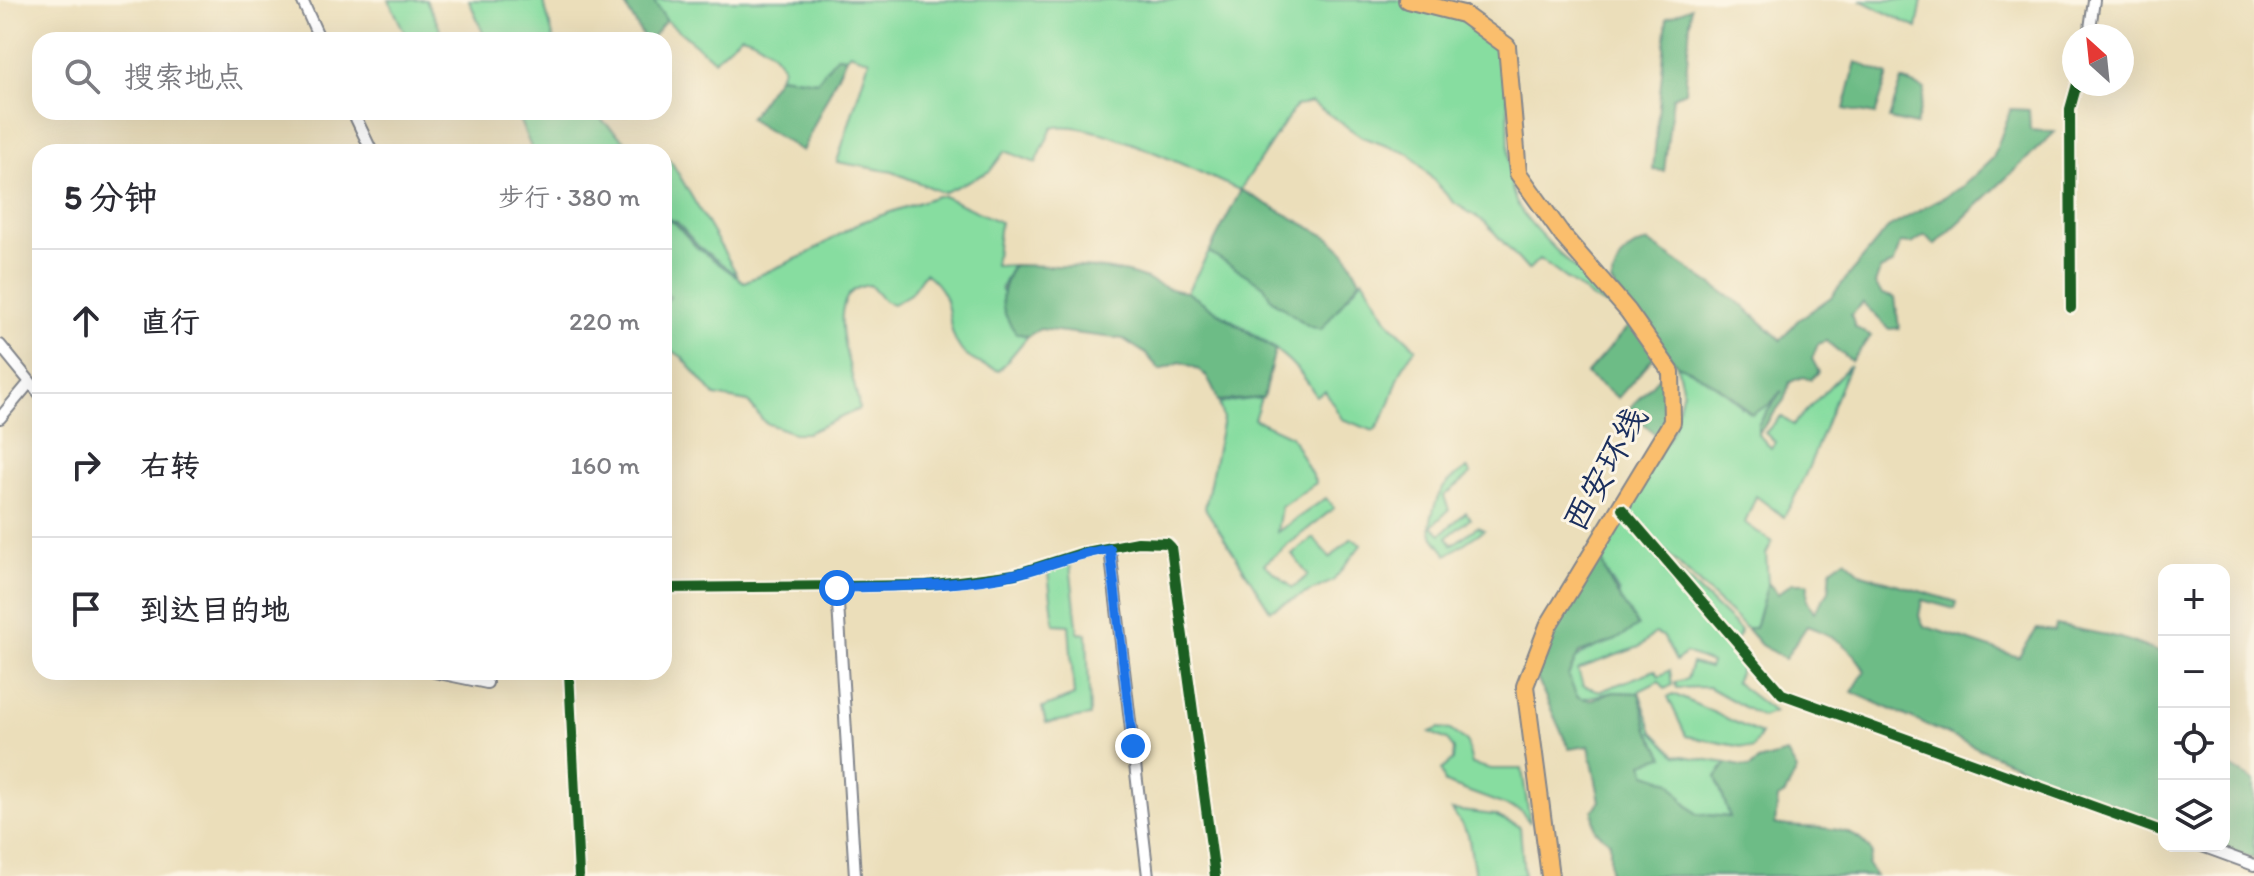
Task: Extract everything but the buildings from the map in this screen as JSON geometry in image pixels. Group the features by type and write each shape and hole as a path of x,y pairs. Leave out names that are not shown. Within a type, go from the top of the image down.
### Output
{"main road":[{"name":"西安环线","path":"1407,0 1463,14 1507,46 1518,173 1671,372 1672,422 1622,509 1548,626 1525,686 1550,876"}],"street":[{"path":"302,0 316,32"},
{"path":"2091,24 2094,0"},
{"path":"2071,308 2070,109 2074,96"},
{"path":"357,120 368,144"},
{"path":"0,345 32,384"},
{"path":"0,418 30,382"},
{"path":"1622,509 1782,694 2158,830"},
{"path":"672,588 927,585 1015,574 1081,553 1138,542 1167,543 1171,547 1215,876"},
{"path":"1110,549 1148,876"},
{"path":"837,588 855,876"},
{"path":"473,680 487,683"},
{"path":"569,680 579,876"},
{"path":"2218,852 2254,865"}],"green space":[{"path":"389,0 426,0 442,32 404,32"},
{"path":"469,0 543,0 552,32 483,32"},
{"path":"622,0 653,0 666,20 656,32 640,32"},
{"path":"653,0 1403,0 1445,13 1483,31 1495,45 1503,63 1507,84 1510,177 1520,209 1564,258 1627,316 1595,300 1539,259 1528,270 1486,223 1453,202 1410,154 1362,137 1311,102 1295,107 1240,190 1118,138 1070,127 1052,128 1036,163 1005,151 990,171 943,193 893,172 837,162 869,60 850,53 846,57 837,56 817,81 779,76 783,67 775,56 765,46 741,35 714,60 666,20"},
{"path":"1860,0 1922,0 1917,28"},
{"path":"1691,7 1685,92 1673,97 1664,171 1653,170 1667,18"},
{"path":"837,56 846,57 802,151 749,119 779,76 817,81"},
{"path":"1856,62 1888,75 1875,115 1844,109"},
{"path":"1902,80 1925,89 1916,125 1889,119"},
{"path":"2011,109 2029,110 2030,130 2055,132 1935,245 1925,235 1912,244 1900,243 1894,263 1880,270 1875,284 1882,294 1895,298 1899,328 1889,329 1863,303 1851,315 1855,327 1871,336 1851,361 1826,341 1818,344 1812,359 1819,372 1811,379 1802,377 1790,382 1784,400 1758,434 1758,425 1782,391 1770,404 1752,414 1713,383 1677,365 1611,283 1623,256 1633,247 1648,242 1742,305 1781,340 1797,321 1831,297 1888,228 1962,187 1993,158"},
{"path":"519,120 602,120 627,143 647,144 530,144"},
{"path":"672,163 738,276 698,246 672,220"},
{"path":"1241,190 1330,238 1346,253 1360,280 1321,330 1309,326 1271,299 1264,286 1209,252"},
{"path":"937,196 1000,222 995,266 1013,265 1001,288 1016,333 1028,336 999,371 964,354 955,340 943,293 925,273 910,294 893,304 884,301 870,285 853,291 845,302 842,319 843,338 859,409 807,433 794,433 765,423 748,402 715,396 682,357 672,350 672,222 696,247 744,282 805,255 859,223"},
{"path":"1209,252 1265,286 1271,299 1309,326 1321,329 1363,278 1389,322 1416,348 1402,369 1386,411 1374,431 1342,419 1325,391 1316,396 1305,378 1275,349 1187,292"},
{"path":"1013,265 1113,270 1187,292 1275,350 1263,398 1218,401 1201,371 1180,362 1160,370 1146,354 1123,339 1040,329 1028,336 1016,333 1006,316 1002,300"},
{"path":"1633,321 1659,351 1618,398 1586,374"},
{"path":"1677,365 1712,384 1742,408 1782,389 1758,425 1758,434 1771,448 1775,442 1765,433 1781,416 1793,425 1850,365 1803,480 1784,517 1756,496 1745,523 1772,542 1766,554 1768,583 1755,628 1746,628 1625,513 1672,431 1683,391"},
{"path":"1667,368 1670,406 1657,436 1628,410"},
{"path":"1261,398 1254,419 1291,436 1316,483 1281,507 1277,532 1326,498 1334,508 1264,564 1293,588 1308,575 1292,554 1314,538 1330,558 1352,538 1361,545 1333,581 1270,610 1205,508 1223,419 1219,403"},
{"path":"1467,468 1471,474 1444,496 1449,510 1432,526 1441,534 1466,512 1470,519 1447,537 1452,545 1477,527 1484,530 1447,555 1431,532 1432,515 1443,487"},
{"path":"1622,517 1741,631 1732,646 1742,667 1735,682 1774,712 1762,717 1708,687 1676,688 1675,682 1687,679 1692,663 1709,668 1711,663 1686,653 1676,661 1663,636 1655,633 1639,647 1578,670 1583,686 1601,691 1655,670 1659,676 1670,670 1672,685 1665,689 1659,681 1639,691 1653,732 1676,755 1727,763 1716,777 1730,817 1697,814 1671,782 1647,774 1642,763 1663,756 1648,729 1639,693 1613,692 1580,699 1571,687 1569,668 1575,660 1594,648 1616,640 1619,593 1601,564 1602,552"},
{"path":"1602,555 1610,582 1638,626 1616,640 1579,653 1568,676 1577,697 1591,700 1613,692 1639,693 1648,729 1664,757 1643,763 1647,774 1671,782 1697,814 1730,817 1716,777 1727,763 1750,768 1758,761 1787,753 1797,770 1785,794 1778,798 1775,824 1829,828 1854,835 1872,854 1868,865 1875,876 1610,876 1610,842 1595,830 1593,810 1600,801 1589,746 1569,749 1535,674 1546,647"},
{"path":"1069,556 1078,633 1087,634 1090,716 1046,723 1042,708 1074,696 1069,625 1054,624 1047,564"},
{"path":"1845,559 1862,574 1957,602 1955,609 1922,600 1919,616 1924,626 2018,657 2037,629 2055,631 2056,625 2121,638 2158,652 2158,822 2052,781 1852,692 1865,671 1848,648 1825,633 1807,626 1785,659 1761,645 1746,628 1755,628 1768,583 1778,594 1792,583 1808,583 1807,600 1814,612 1829,591 1831,569"},
{"path":"1673,694 1761,734 1752,749 1686,736 1668,697"},
{"path":"1439,728 1450,730 1467,742 1472,764 1491,769 1522,769 1530,823 1521,811 1445,783 1441,770 1453,760 1454,749 1447,740 1430,732"},
{"path":"2230,767 2254,781 2254,859 2230,850"},
{"path":"1452,810 1494,815 1520,827 1524,876 1475,876 1468,834"}],"cycle path":[{"path":"2071,308 2070,109 2074,96"},
{"path":"1622,509 1782,694 2158,830"},
{"path":"672,588 927,585 1015,574 1081,553 1138,542 1167,543 1171,547 1215,876"},
{"path":"569,680 579,876"}],"route":[{"path":"837,588 927,585 1015,574 1081,553 1110,549 1133,746"}]}
